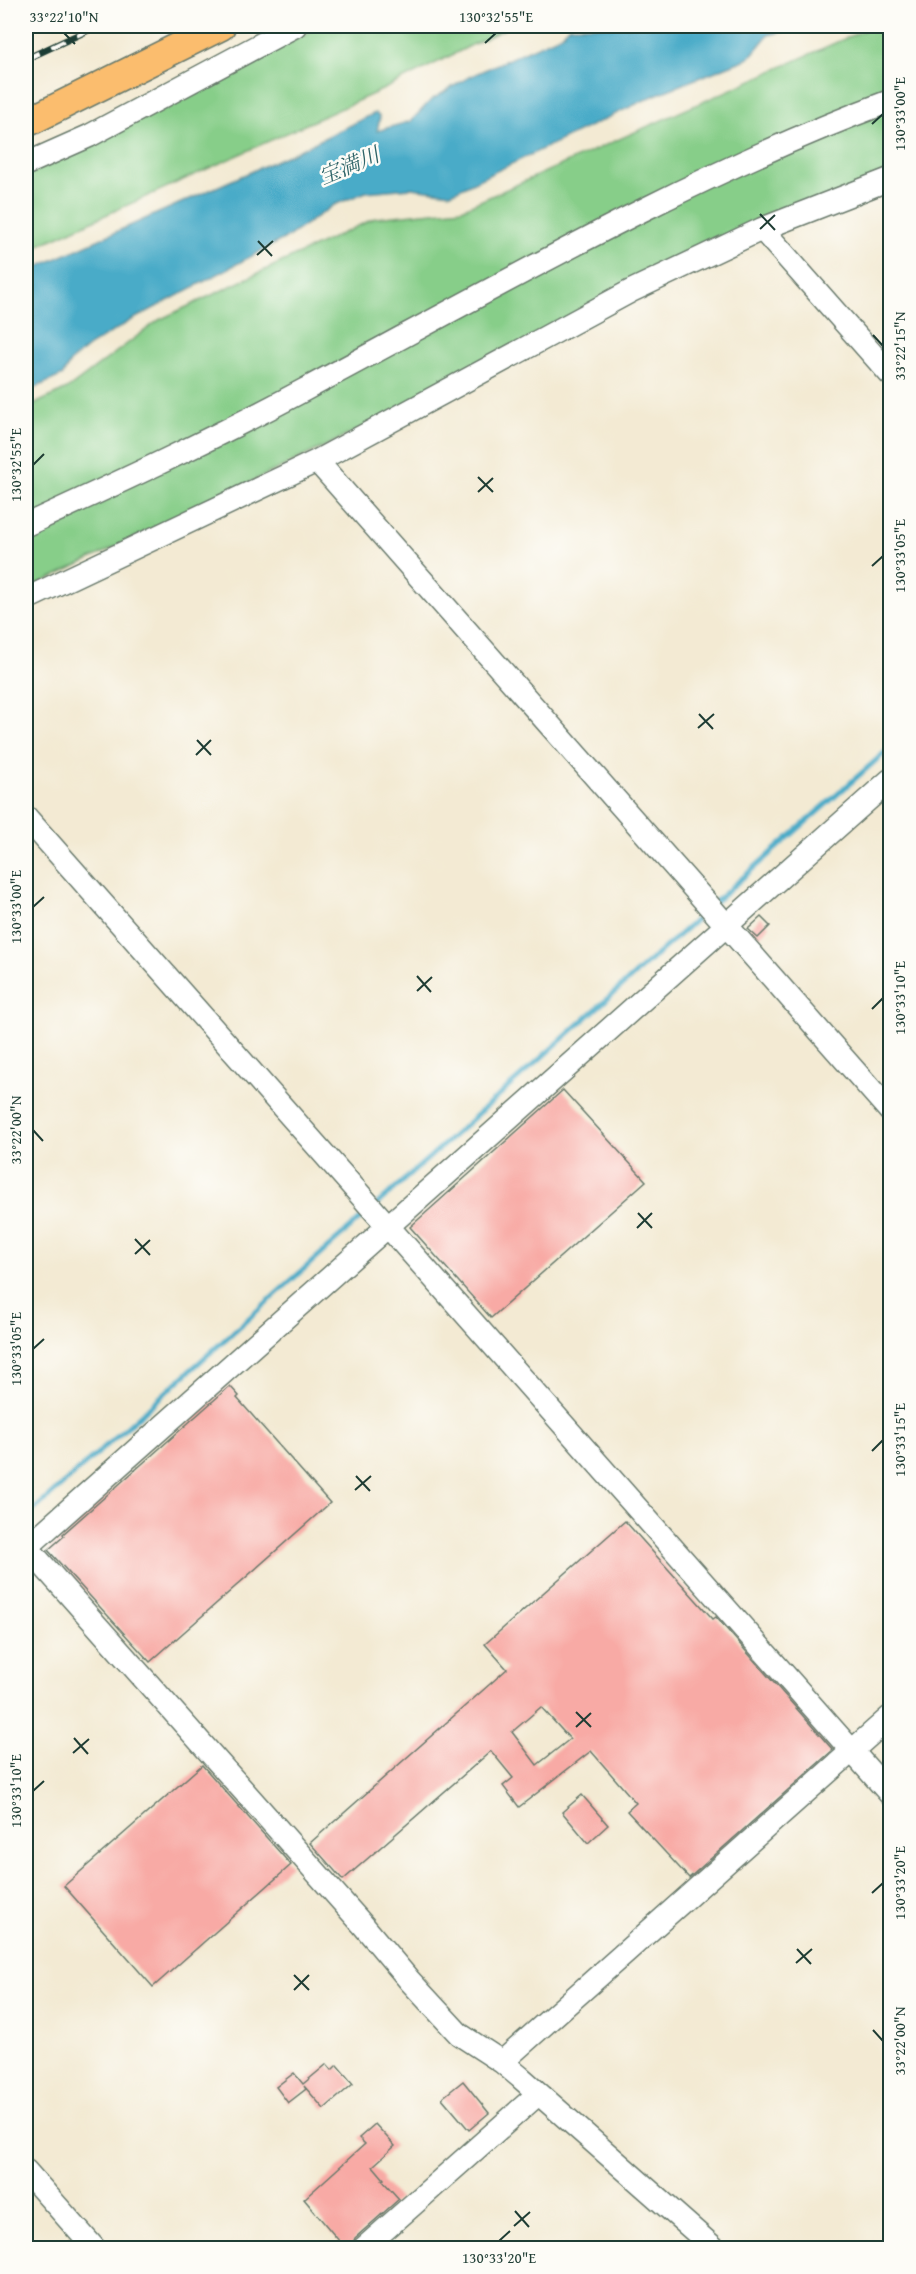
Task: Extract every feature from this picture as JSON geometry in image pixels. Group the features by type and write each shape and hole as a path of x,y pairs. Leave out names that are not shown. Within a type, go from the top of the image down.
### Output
{"main road":[{"path":"26,123 180,34 221,26"}],"street":[{"path":"26,164 89,136 295,26"},
{"path":"26,525 219,435 625,218 815,131 891,101"},
{"path":"26,599 317,461 631,291 762,229 891,178"},
{"path":"762,229 891,374"},
{"path":"317,461 891,1111"},
{"path":"714,2248 502,2062 459,2034 26,1547 379,1214 716,914 891,780"},
{"path":"26,817 891,1794"},
{"path":"502,2062 891,1717"},
{"path":"364,2248 538,2094"},
{"path":"26,2171 94,2248"}],"green space":[{"path":"320,26 510,26 384,89 26,251 26,176"},
{"path":"873,26 890,26 890,170 26,590 26,408 67,389 159,320 375,218 462,209"}],"water":[{"name":"宝満川","path":"569,26 806,26 768,35 749,58 655,95 451,193 411,188 366,192 334,205 289,236 130,321 89,346 70,362 63,375 26,392 26,272 304,148 375,113 380,117 377,131 411,121 431,100 469,77 562,35"}],"building":[{"path":"761,917 770,926 758,938 748,929"},
{"path":"563,1090 646,1181 491,1318 410,1227"},
{"path":"230,1386 239,1396 237,1398 330,1503 150,1662 48,1550 64,1536 63,1534"},
{"path":"625,1521 713,1619 716,1617 833,1750 689,1878 627,1811 636,1803 591,1751 519,1807 503,1786 513,1778 491,1751 343,1880 310,1843 507,1669 485,1644","holes":["541,1707 570,1739 537,1765 512,1732"]},
{"path":"202,1765 291,1865 153,1987 64,1886"},
{"path":"582,1795 608,1825 588,1843 562,1812"},
{"path":"327,2064 332,2070 337,2065 353,2084 324,2109 304,2086 306,2089 288,2103 276,2087 294,2073 303,2084"},
{"path":"463,2081 489,2113 469,2130 442,2098"},
{"path":"375,2124 395,2146 373,2166 399,2199 355,2238 351,2248 345,2248 304,2199 365,2144 359,2138"}],"waterway":[{"path":"714,903 890,748"},
{"path":"376,1205 707,910"},
{"path":"26,1517 369,1211"}],"railway":[{"path":"26,59 97,26"}]}
